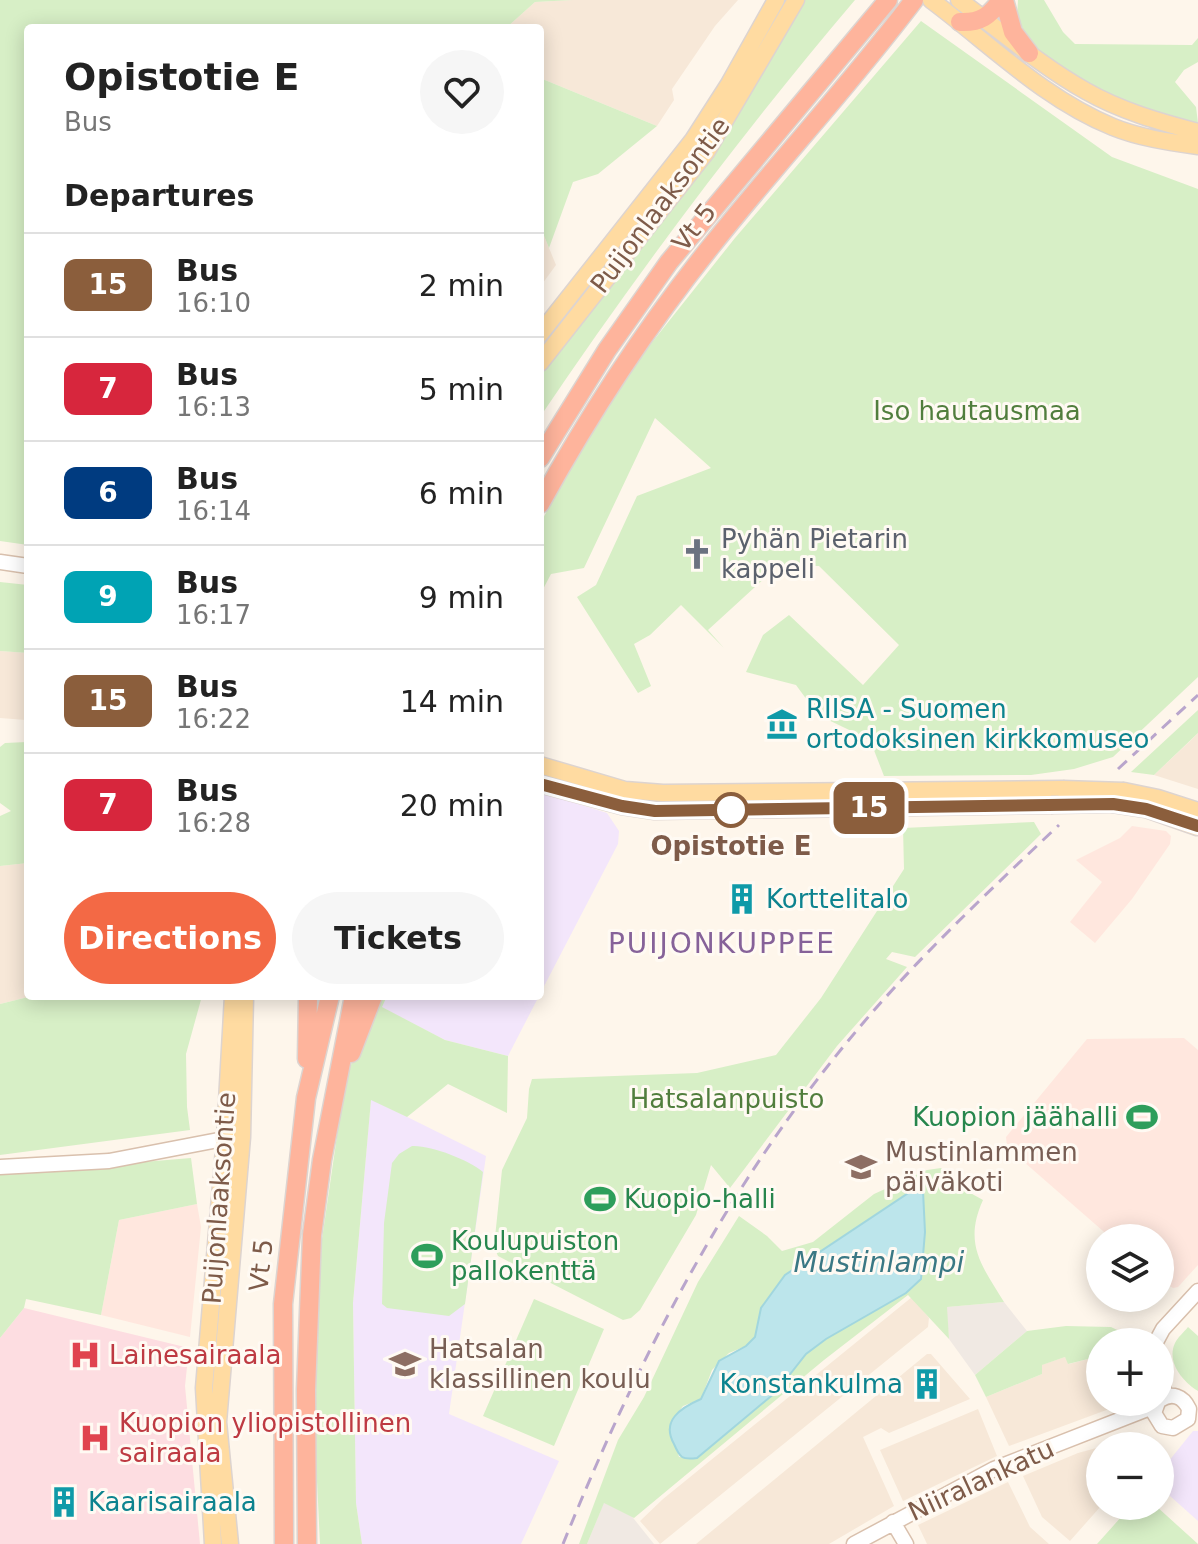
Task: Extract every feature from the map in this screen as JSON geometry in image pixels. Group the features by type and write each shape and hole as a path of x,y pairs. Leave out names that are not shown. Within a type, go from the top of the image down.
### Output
{"highway":[{"name":"Vt 5","path":"544,452 607,350 669,262 888,0"},
{"name":"Vt 5","path":"544,497 611,382 709,248 866,63 914,0"},
{"path":"866,63 923,0"},
{"path":"960,11 974,23 984,19 1002,0 1013,32 1029,53"},
{"path":"306,1098 308,1000"},
{"name":"Vt 5","path":"284,1544 283,1304 306,1098 329,1000"},
{"name":"Vt 5","path":"307,1544 306,1390 312,1235 353,1000"},
{"path":"335,1097 371,1000"}],"main road":[{"name":"Puijonlaaksontie","path":"544,329 693,140 729,84 776,0"},
{"name":"Puijonlaaksontie","path":"544,358 707,151 796,0"},
{"path":"931,0 960,11 1042,87 1079,111 1115,128 1158,140 1198,146"},
{"path":"984,19 1088,92 1161,122 1198,132"},
{"path":"0,562 24,565"},
{"path":"544,766 625,790 663,793 1063,789 1119,797 1146,809 1198,823"},
{"path":"544,785 622,806 655,811 1051,805 1119,797"},
{"name":"Puijonlaaksontie","path":"213,1544 204,1388 234,1137 233,1000"},
{"name":"Puijonlaaksontie","path":"230,1544 218,1422 245,1000"},
{"path":"0,1167 109,1161 234,1137"},
{"path":"1164,1328 1198,1291"},
{"path":"1174,1398 1180,1397 1193,1412"},
{"name":"Niiralankatu","path":"1112,1424 1158,1422 1173,1428 1193,1412"},
{"name":"Niiralankatu","path":"854,1544 994,1469 1129,1416"},
{"path":"1158,1422 1159,1416"},
{"path":"893,1522 906,1544"}],"shaded area":[{"path":"738,0 715,26 672,89 674,100 657,126 544,80 544,24 510,24 535,2"},
{"path":"544,236 556,265 544,282"},
{"path":"0,651 24,653 24,720 0,718"},
{"path":"1198,733 1198,789 1154,775 1189,742"},
{"path":"544,793 607,813 619,831 618,844 544,986"},
{"path":"1132,826 1166,831 1171,836 1170,844 1132,899 1095,943 1070,922 1102,882 1076,860 1120,838"},
{"path":"24,863 24,998 0,1004 0,866"},
{"path":"385,1000 537,1000 508,1056 445,1040 381,1007"},
{"path":"1184,1038 1198,1050 1198,1265 1178,1287 1174,1288 1174,1224 1095,1224 1007,1147 1006,1137 1087,1039"},
{"name":"Hatsalan klassillinen koulu","path":"371,1099 486,1156 449,1414 559,1461 521,1544 362,1544 356,1503 353,1303"},
{"path":"197,1204 201,1227 190,1337 101,1315 119,1220"},
{"path":"912,1297 929,1318 928,1327 660,1544 640,1521"},
{"path":"1004,1302 1027,1331 975,1375 949,1339 946,1307"},
{"name":"Kuopion yliopistollinen sairaala","path":"24,1308 189,1348 185,1386 200,1544 0,1544 0,1338"},
{"path":"927,1354 931,1354 970,1399 889,1433 881,1428 863,1437 894,1506 829,1544 696,1544"},
{"path":"1065,1357 1069,1364 1086,1360 1086,1416 1090,1416 1009,1446 986,1397 1042,1374 1041,1365"},
{"path":"978,1409 997,1456 903,1501 880,1450"},
{"path":"1193,1431 1198,1431 1198,1521 1174,1500 1174,1455"},
{"path":"1086,1451 1086,1520 1089,1520 1070,1541 1042,1517 1023,1476"},
{"path":"1008,1482 1030,1527 1049,1544 927,1544 918,1525"},
{"path":"604,1502 630,1514 654,1544 587,1544"}],"green space":[{"path":"0,0 573,0 535,2 510,24 24,24 24,544 0,541"},
{"path":"805,0 855,0 692,204 544,411 544,371 710,155"},
{"path":"1018,0 1044,0 1063,32 1075,44 1192,45 1198,38 1198,62 1184,70 1175,82 1196,107 1198,123 1127,104 1049,61 1027,38 1017,16"},
{"name":"Iso hautausmaa","path":"921,21 1112,157 1198,189 1198,677 1113,757 1074,769 1031,775 884,776 870,740 818,715 796,685 746,672 763,635 789,615 863,685 899,645 819,566 778,566 708,630 724,648 681,605 650,635 634,644 651,686 638,693 577,597 596,585 637,496 711,468 655,418 584,568 551,574 544,587 544,517 607,399 735,238"},
{"path":"544,80 657,126 598,174 573,182 549,248 544,236"},
{"path":"0,582 24,585 24,653 0,651"},
{"path":"1198,710 1198,733 1154,775 1131,772"},
{"path":"24,742 24,863 0,866 0,816 11,811 0,803 0,747 5,743"},
{"name":"Hatsalanpuisto","path":"1034,822 1041,834 915,957 892,952 886,959 907,967 837,1046 730,1188 711,1165 696,1215 640,1310 631,1318 623,1320 498,1256 494,1247 502,1170 527,1118 532,1079 697,1073 776,1055 821,998 904,869 903,828"},
{"path":"24,998 201,1000 186,1054 190,1130 0,1155 0,1004"},
{"path":"375,1000 385,1000 382,1007 445,1040 508,1056 507,1113 448,1084 407,1117 371,1100 353,1303 356,1503 362,1544 320,1544 313,1396 322,1239 345,1081"},
{"name":"Koulupuiston pallokenttä","path":"412,1146 449,1154 483,1172 465,1304 449,1316 387,1308 382,1304 384,1223 392,1163"},
{"path":"191,1158 197,1204 119,1220 101,1315 26,1299 24,1308 0,1338 0,1174"},
{"path":"941,1168 965,1190 983,1200 977,1216 975,1242 982,1266 1004,1302 947,1307 949,1339 908,1295 824,1360 634,1518 604,1503 587,1544 579,1544 618,1440 644,1397 698,1282 739,1216 782,1251 813,1242 874,1194 927,1170","holes":["916,1188 923,1191 925,1232 921,1279 906,1293 806,1354 776,1392 697,1458 679,1457 670,1423 683,1406 701,1399 712,1370 729,1353 746,1346 755,1337 761,1308 785,1275"]},
{"path":"534,1299 604,1329 554,1446 483,1416"},
{"path":"1066,1326 1113,1328 1086,1328 1086,1360 1068,1364 1065,1357 1042,1365 1042,1374 986,1397 975,1375 1027,1331"},
{"path":"1188,1327 1198,1336 1198,1391 1182,1377 1174,1364 1174,1346"},
{"path":"1118,1520 1171,1520 1198,1544 1097,1544"}],"water":[{"name":"Mustinlampi","path":"916,1188 923,1191 925,1232 921,1279 906,1293 806,1354 776,1392 697,1458 680,1455 671,1436 671,1422 680,1411 701,1399 719,1361 746,1346 755,1337 761,1308 785,1275"}],"railway":[{"path":"1118,769 1198,695"},
{"path":"563,1544 652,1346 722,1219 761,1158 872,1012 950,930 1059,825"}],"bus line":[{"name":"15","path":"544,785 622,806 655,811 1113,804 1146,809 1198,826"}],"place":[{"name":"Pyhän Pietarin kappeli","path":"697,554"},
{"name":"RIISA - Suomen ortodoksinen kirkkomuseo","path":"782,724"},
{"name":"Opistotie E","path":"731,810"},
{"name":"Korttelitalo","path":"742,899"},
{"name":"Kuopion jäähalli","path":"1142,1117"},
{"name":"Mustinlammen päiväkoti","path":"861,1167"},
{"name":"Kuopio-halli","path":"600,1199"},
{"name":"Koulupuiston pallokenttä","path":"427,1256"},
{"name":"Lainesairaala","path":"85,1355"},
{"name":"Hatsalan klassillinen koulu","path":"405,1364"},
{"name":"Konstankulma","path":"927,1384"},
{"name":"Kuopion yliopistollinen sairaala","path":"95,1438"},
{"name":"Kaarisairaala","path":"64,1502"}],"district":[{"name":"PUIJONKUPPEE","path":"722,943"}]}
